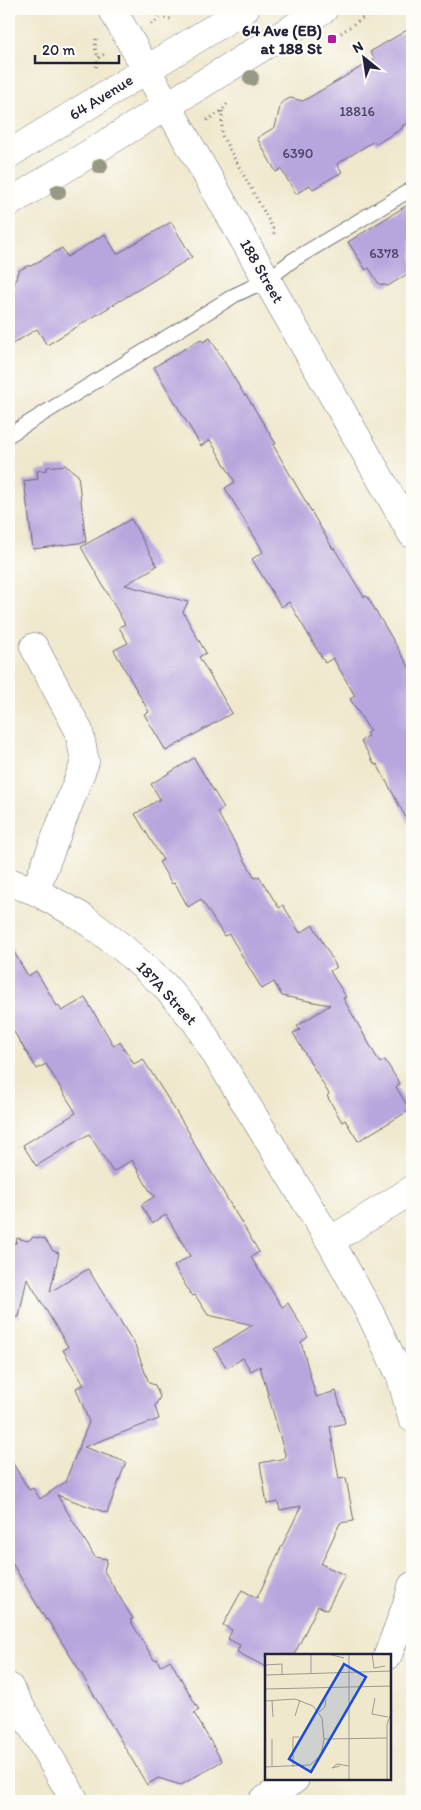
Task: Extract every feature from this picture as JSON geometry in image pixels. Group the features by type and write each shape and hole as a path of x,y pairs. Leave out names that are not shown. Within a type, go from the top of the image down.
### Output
{"street":[{"name":"188 Street","path":"112,9 412,534"},
{"name":"64 Avenue","path":"9,154 245,9"},
{"path":"9,203 324,9"},
{"path":"34,647 79,731 85,762 35,891"},
{"name":"187A Street","path":"9,882 35,891 82,917 124,949 164,985 196,1022 330,1241 374,1321 401,1377 412,1418"},
{"path":"330,1241 412,1190"},
{"path":"390,1652 412,1586"},
{"path":"9,1688 75,1801"},
{"path":"264,1801 294,1780"}],"lane":[{"path":"9,435 236,296 267,280 293,260 412,189"}],"path":[{"path":"153,12 161,18 173,19 178,17"},
{"path":"150,25 161,18"},
{"path":"95,48 98,58"},
{"path":"222,111 222,136 274,231"}],"building":[{"path":"412,27 412,121 376,144 374,141 337,164 342,172 313,189 310,185 296,194 281,169 276,172 257,138 275,127 281,103 290,98 303,101 375,59 370,52"},
{"path":"412,202 412,271 388,286 379,284 369,268 366,270 348,242"},
{"path":"171,222 192,257 47,345 37,329 9,346 9,303 18,271 31,266 62,248 67,257 105,234 117,254"},
{"path":"210,338 276,444 273,445 333,549 364,597 367,596 412,672 412,829 377,764 375,765 361,741 368,736 366,733 370,731 350,699 355,696 333,658 325,663 289,602 281,607 252,559 263,552 225,488 235,482 210,440 201,446 154,367 201,339 203,342"},
{"path":"65,465 78,475 86,542 33,549 24,481 38,479 37,471 47,470 47,467"},
{"path":"131,519 157,566 125,585 188,602 183,612 206,653 199,657 232,713 166,751 144,714 149,712 114,650 128,643 119,627 125,624 81,547"},
{"path":"194,758 224,808 217,812 255,878 259,876 279,908 283,905 300,933 313,925 337,967 330,971 346,997 343,998 380,1063 385,1060 400,1084 396,1087 410,1110 358,1141 345,1120 342,1122 327,1096 329,1094 293,1033 300,1030 297,1026 330,1005 282,996 274,982 262,989 229,934 224,936 201,899 188,907 175,883 172,884 159,862 163,860 135,814 160,799 151,784"},
{"path":"9,944 28,976 36,971 62,1011 85,998 114,1046 120,1042 134,1064 143,1059 190,1134 259,1252 251,1257 282,1307 288,1303 308,1337 301,1342 316,1397 336,1391 345,1423 330,1427 339,1479 346,1478 354,1521 340,1523 321,1564 345,1575 327,1610 318,1606 294,1654 265,1654 265,1666 237,1652 240,1645 228,1639 232,1630 223,1625 242,1590 257,1598 301,1506 280,1510 278,1502 267,1504 260,1463 286,1458 260,1366 251,1371 243,1358 227,1368 214,1349 253,1325 208,1315 195,1295 192,1296 174,1266 190,1256 166,1215 152,1223 141,1205 155,1196 151,1193 132,1160 113,1172 89,1134 36,1166 23,1145 76,1113 46,1064 37,1069 9,1024"},
{"path":"33,1237 45,1239 53,1251 59,1253 50,1292 88,1269 135,1345 149,1383 155,1385 160,1397 155,1406 159,1419 84,1447 126,1462 107,1513 57,1495 95,1557 107,1559 104,1571 133,1619 130,1620 154,1660 157,1659 160,1666 170,1660 199,1710 194,1713 222,1761 181,1785 158,1778 147,1785 78,1668 46,1620 9,1558 9,1457 29,1490 33,1488 40,1499 65,1482 89,1422 76,1388 84,1385 63,1350 68,1347 27,1278 19,1317 9,1316 9,1244 16,1243 17,1238 28,1241"}],"place":[{"name":"64 Ave (EB) at 188 St","path":"332,39"}]}
